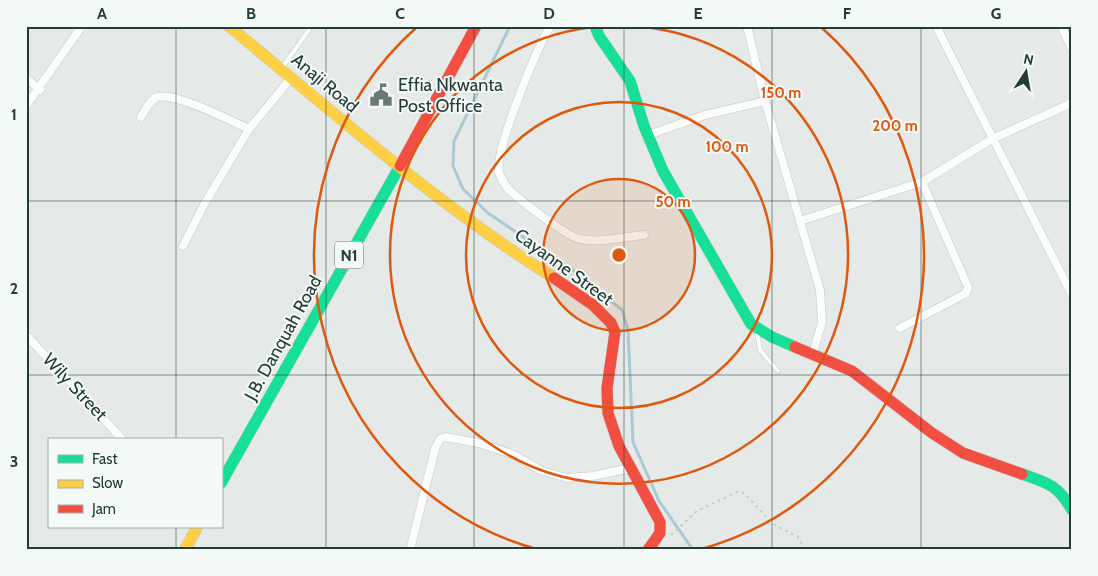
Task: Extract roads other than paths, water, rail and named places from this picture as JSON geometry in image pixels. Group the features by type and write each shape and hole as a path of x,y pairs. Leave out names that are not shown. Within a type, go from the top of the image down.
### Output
{"main road":[{"name":"Anaji Road","path":"229,26 400,167"},
{"name":"J.B. Danquah Road","path":"222,481 400,167 476,26"},
{"path":"595,26 630,81 648,135 663,171 745,316 757,329 852,371 932,433 963,453 981,461 1049,483 1062,493 1072,510"},
{"name":"Cayanne Street","path":"400,167 477,226 584,298 611,323 615,332 607,393 608,409 614,432 630,468 660,522 660,533 648,550"},
{"path":"185,550 196,528"}],"street":[{"path":"26,106 40,90 82,26"},
{"path":"550,26 522,87 501,156 499,172 501,178 512,192 576,238 591,240 644,235"},
{"path":"747,26 765,101 820,290 822,312 820,335 813,353"},
{"path":"936,26 1072,295"},
{"path":"1061,26 1072,49"},
{"path":"26,78 40,90"},
{"path":"183,246 205,203 249,129 291,78"},
{"path":"141,117 152,100 163,96 204,109 249,129"},
{"path":"648,135 705,115 765,101"},
{"path":"800,221 922,182 992,139 1072,103"},
{"path":"900,328 960,297 966,293 968,286 922,182"},
{"name":"Wily Street","path":"26,335 121,438"},
{"path":"410,550 435,449 438,441 443,438 460,439 494,447 542,471 567,478 593,476 630,468"}],"lane":[{"path":"281,69 309,30"},
{"path":"757,329 760,350 778,371"}],"waterway":[{"path":"510,26 454,141 453,166 463,189 488,213 575,272 622,310 628,330 633,442 659,501 693,550"}],"place":[{"name":"Effia Nkwanta Post Office","path":"381,95"}]}
